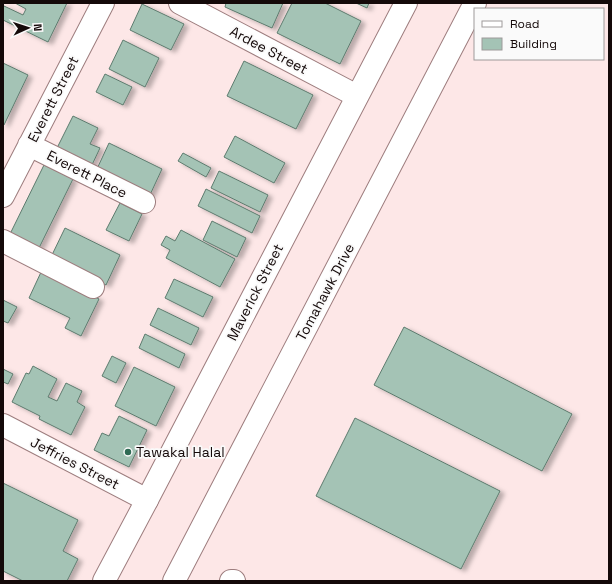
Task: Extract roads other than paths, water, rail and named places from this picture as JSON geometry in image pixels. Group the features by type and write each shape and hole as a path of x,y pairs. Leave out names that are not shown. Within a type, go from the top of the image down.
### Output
{"street":[{"name":"Everett Street","path":"3,196 103,3"},
{"name":"Ardee Street","path":"180,3 357,96"},
{"name":"Maverick Street","path":"104,581 406,3"},
{"name":"Tomahawk Drive","path":"174,581 475,3"},
{"name":"Everett Place","path":"29,145 144,202"},
{"path":"3,241 93,287"},
{"name":"Jeffries Street","path":"3,425 147,500"}],"place":[{"name":"Tawakal Halal","path":"128,452"}]}
